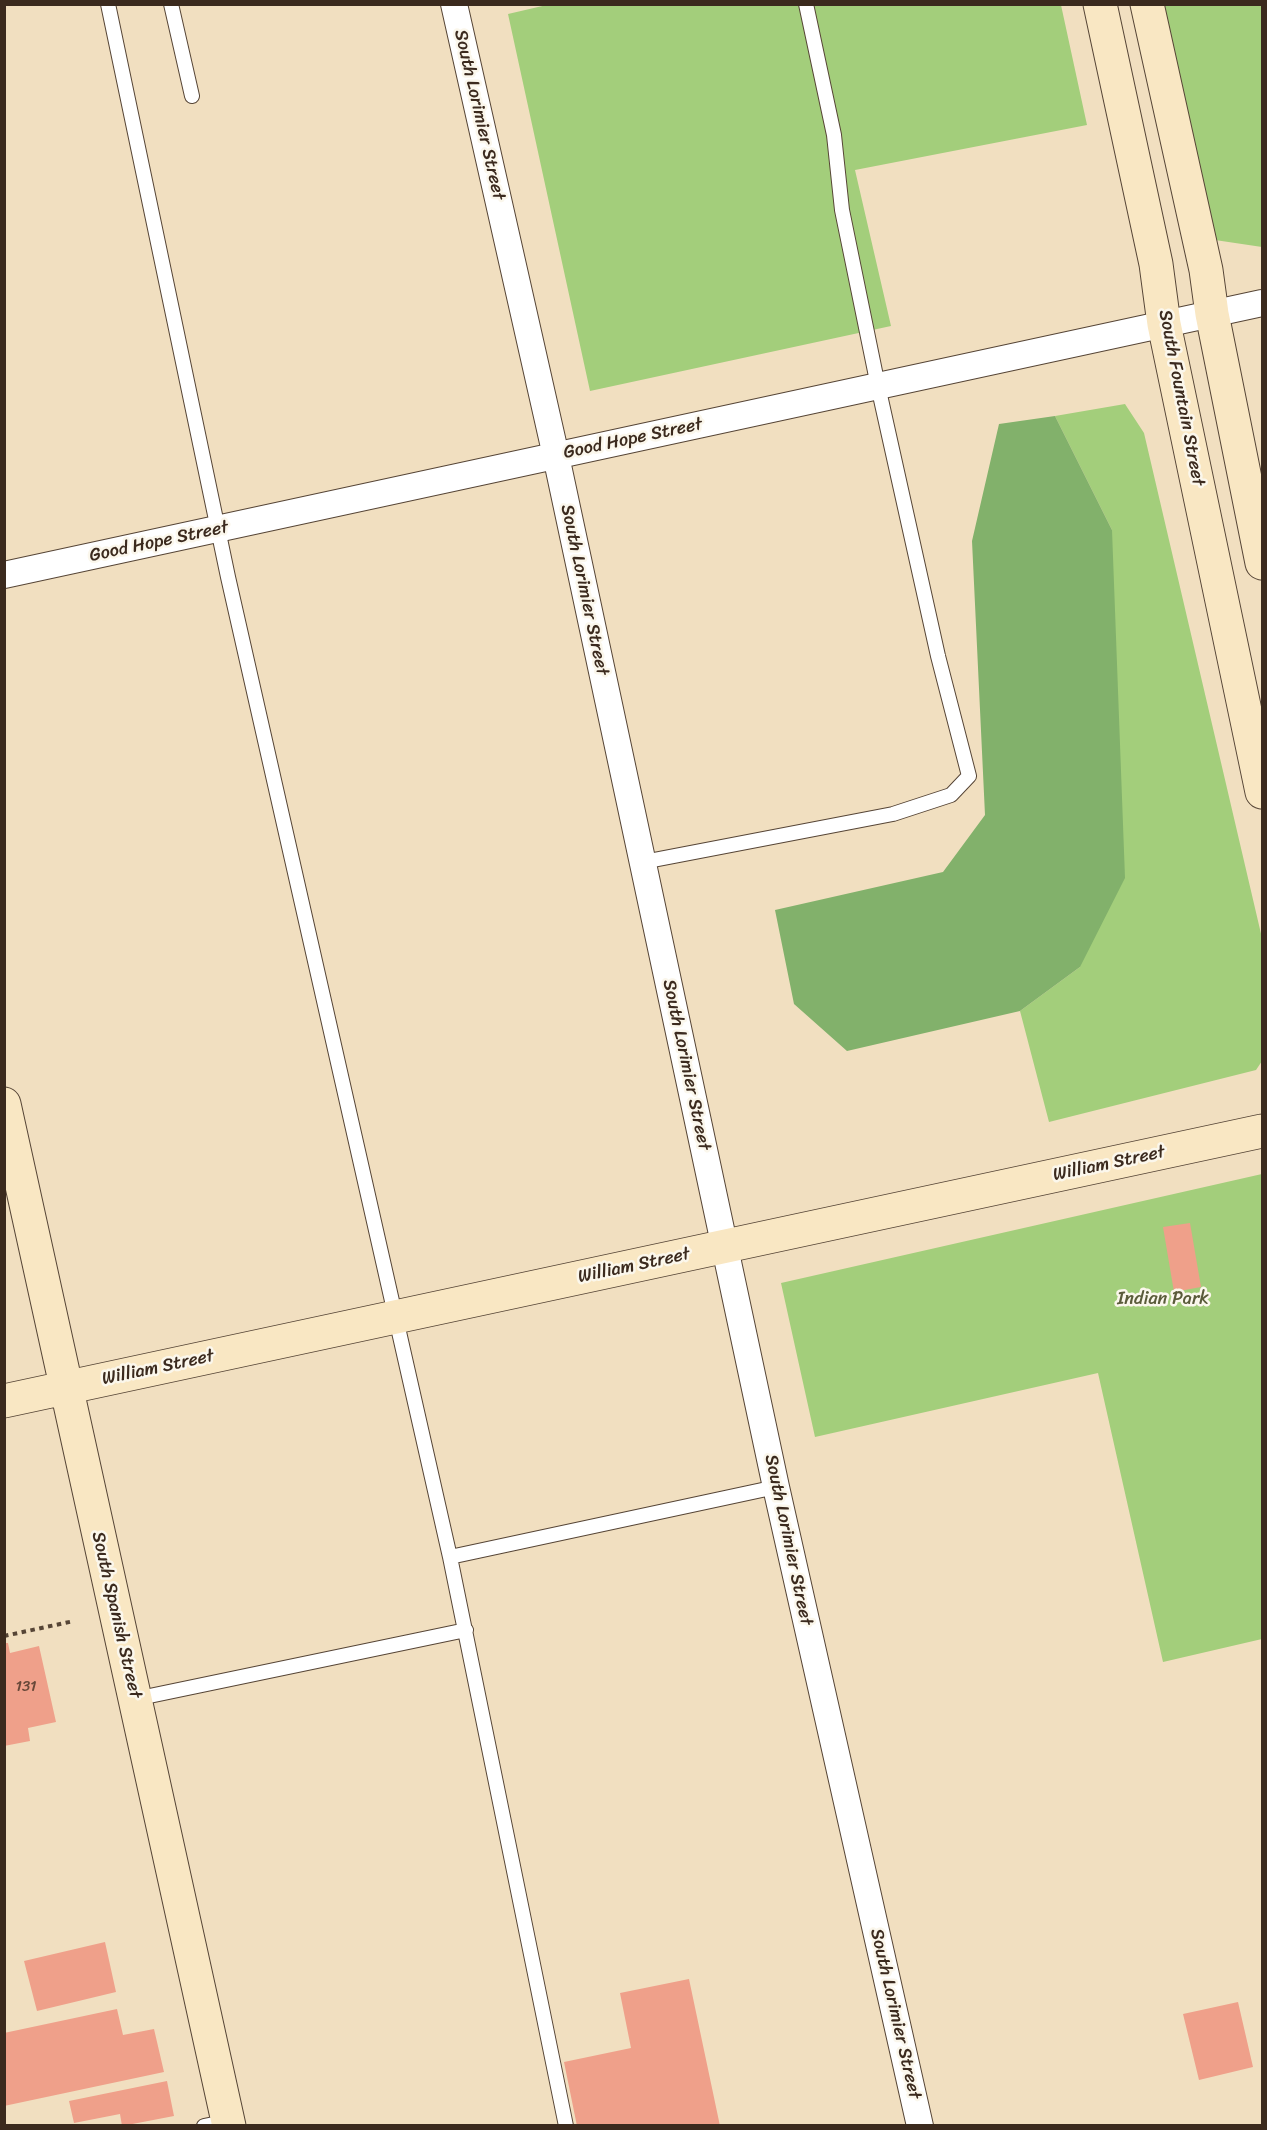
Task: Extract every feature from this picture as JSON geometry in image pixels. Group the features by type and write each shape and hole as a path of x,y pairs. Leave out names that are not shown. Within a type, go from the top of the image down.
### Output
{"street":[{"name":"South Lorimier Street","path":"454,4 555,456 776,1487 920,2126"},
{"name":"South Fountain Street","path":"1100,4 1156,264 1164,324 1263,792"},
{"path":"1147,4 1206,270 1212,314 1263,563"},
{"name":"Good Hope Street","path":"4,575 1263,303"},
{"name":"South Spanish Street","path":"4,1104 135,1699 221,2124"},
{"name":"William Street","path":"4,1401 1263,1131"}],"lane":[{"path":"108,4 218,529 302,911 466,1630 566,2126"},
{"path":"171,4 192,96"},
{"path":"643,862 893,814 951,795 969,776 938,656 878,386 842,210 834,135 806,4"},
{"path":"450,1557 776,1487"},
{"path":"135,1699 466,1630"}],"path":[{"path":"4,1636 74,1621"}],"green space":[{"path":"551,4 1061,5 1087,125 855,170 891,326 590,391 508,14"},
{"path":"1161,5 1262,5 1262,247 1215,240"},
{"path":"1125,404 1144,433 1262,938 1262,1061 1256,1070 1049,1122 1020,1011 1080,967 1112,530 1055,416"},
{"path":"1055,416 1112,530 1125,878 1080,967 1020,1011 847,1051 794,1004 775,910 943,872 985,815 972,541 999,424"},
{"name":"Indian Park","path":"1262,1174 1262,1639 1163,1662 1098,1373 815,1437 781,1283"}],"building":[{"path":"1190,1223 1201,1287 1174,1292 1163,1227"},
{"path":"4,1643 8,1643 10,1653 39,1646 56,1722 28,1728 30,1741 4,1746"},
{"path":"105,1942 116,1992 37,2011 24,1961"},
{"path":"689,1979 720,2126 577,2126 564,2062 631,2048 620,1993"},
{"path":"1238,2002 1253,2067 1199,2080 1183,2014"},
{"path":"117,2009 123,2035 154,2029 164,2072 4,2106 4,2033"},
{"path":"167,2081 174,2116 122,2126 120,2114 74,2123 69,2101"}]}
